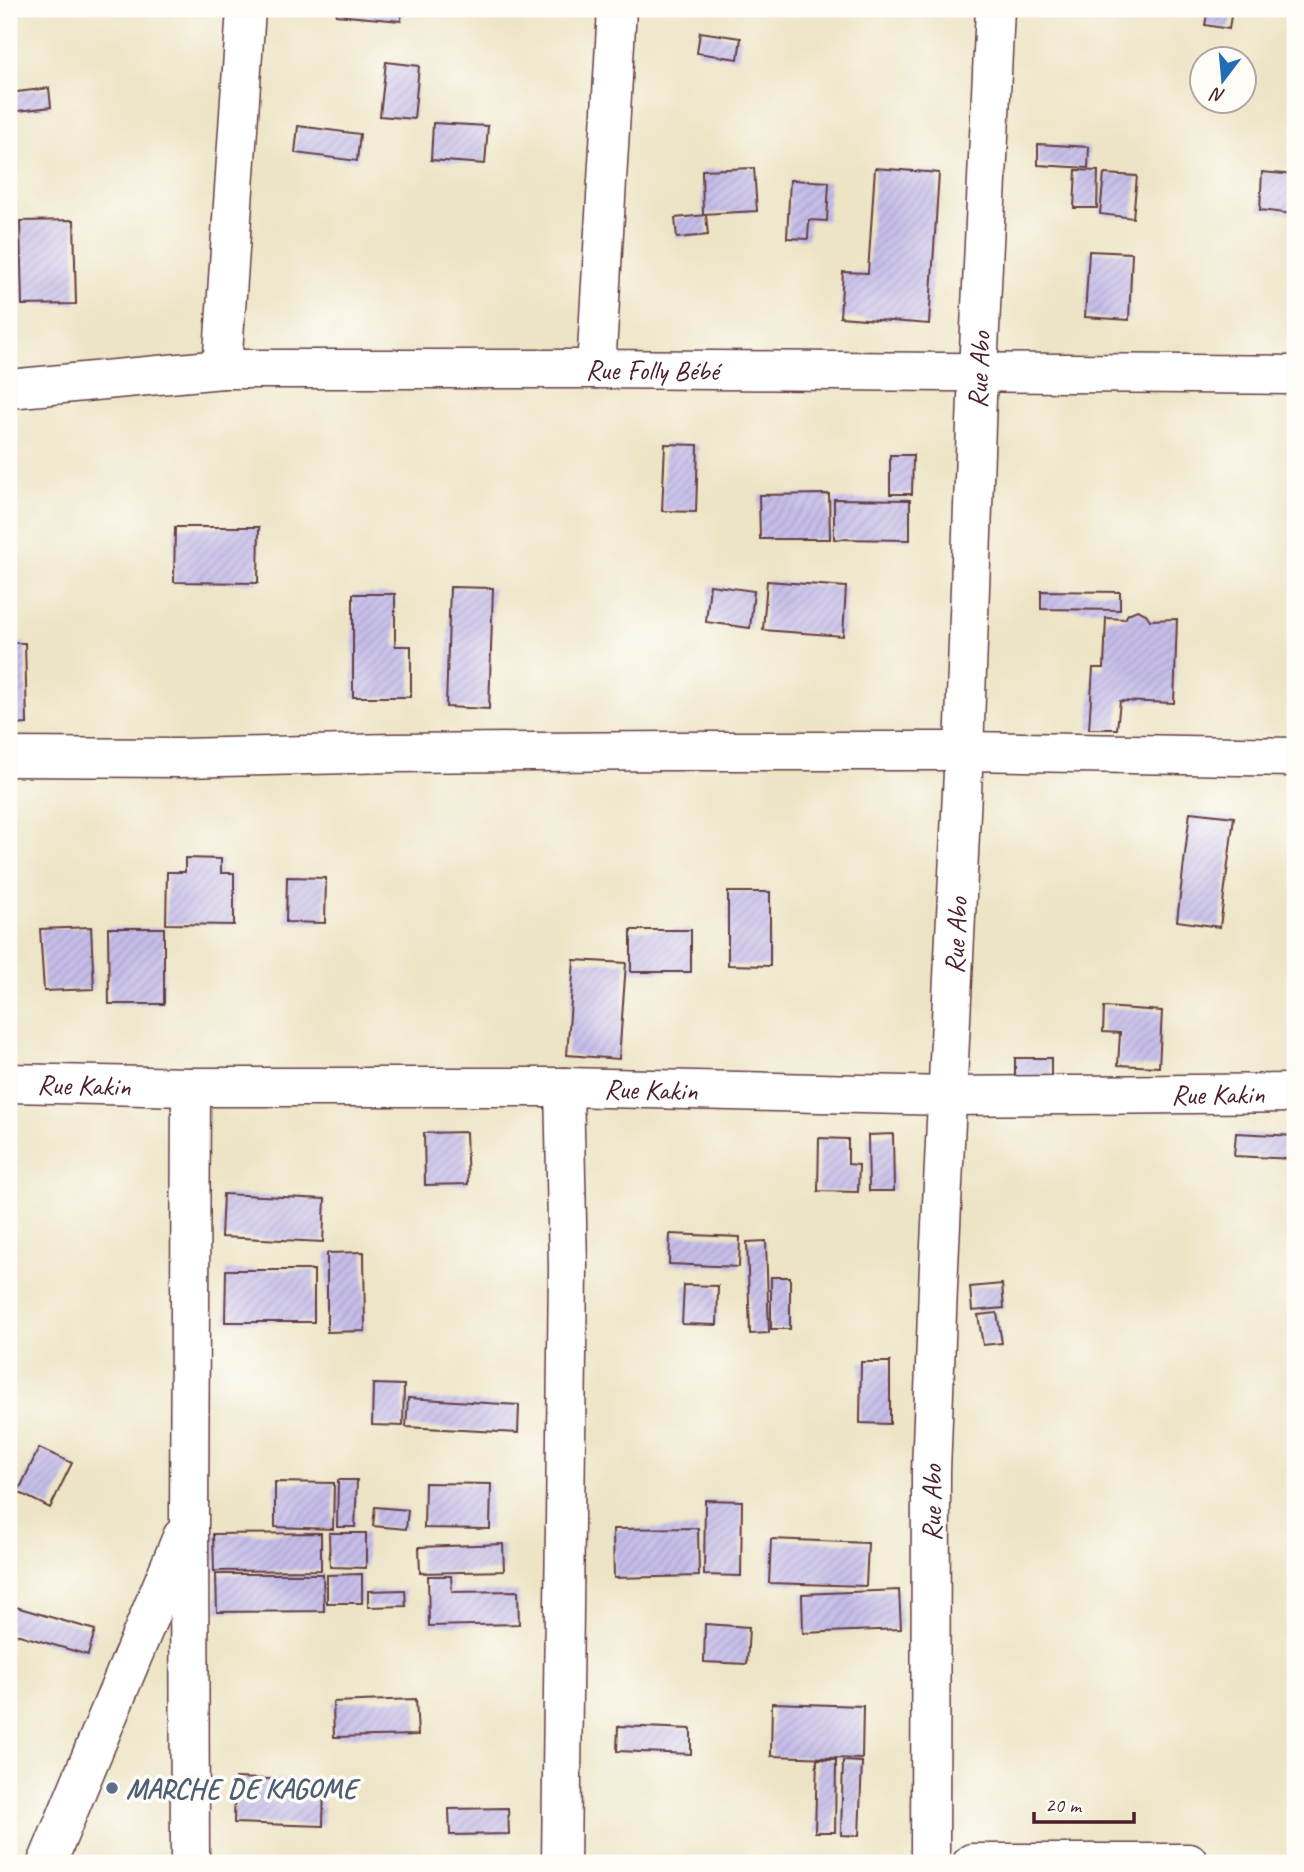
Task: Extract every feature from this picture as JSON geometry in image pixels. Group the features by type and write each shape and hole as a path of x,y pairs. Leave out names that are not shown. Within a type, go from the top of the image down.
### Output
{"street":[{"path":"222,369 246,9"},
{"path":"596,369 617,9"},
{"name":"Rue Abo","path":"930,1863 931,1471 995,9"},
{"name":"Rue Folly Bébé","path":"9,389 222,369 978,371 1295,375"},
{"path":"9,757 964,751 1295,757"},
{"name":"Rue Kakin","path":"9,1083 191,1087 564,1087 948,1096 1295,1093"},
{"path":"190,1863 191,1087"},
{"path":"561,1863 568,1267 564,1087"},
{"path":"47,1863 189,1522"},
{"path":"972,1863 1189,1863"}],"building":[{"path":"337,9 402,9 401,21 336,15"},
{"path":"1208,9 1232,9 1229,29 1205,25"},
{"path":"700,32 741,38 738,59 697,53"},
{"path":"386,62 419,66 414,119 380,116"},
{"path":"49,88 51,107 9,112 9,93"},
{"path":"433,123 488,126 485,164 431,160"},
{"path":"298,126 360,134 357,161 295,153"},
{"path":"1038,144 1089,147 1088,168 1038,165"},
{"path":"754,168 757,211 703,214 702,170"},
{"path":"875,168 939,173 929,324 840,317 843,272 868,273"},
{"path":"1076,170 1098,171 1097,208 1074,208"},
{"path":"1262,172 1295,175 1293,214 1260,210"},
{"path":"1104,174 1137,176 1133,218 1100,214"},
{"path":"790,180 829,182 827,221 809,220 808,239 787,238"},
{"path":"706,215 708,235 677,238 675,218"},
{"path":"74,220 76,304 22,305 20,221"},
{"path":"1089,251 1132,253 1129,320 1085,317"},
{"path":"665,444 698,445 696,512 662,511"},
{"path":"890,455 913,455 912,494 890,494"},
{"path":"829,494 830,539 760,539 759,495"},
{"path":"834,499 910,500 910,540 834,539"},
{"path":"175,527 259,527 258,583 174,582"},
{"path":"767,581 846,587 843,636 763,630"},
{"path":"710,585 754,591 750,628 706,622"},
{"path":"450,587 493,588 489,709 446,707"},
{"path":"1041,591 1120,592 1120,610 1041,609"},
{"path":"353,594 395,594 395,646 411,646 411,697 353,697"},
{"path":"1137,610 1146,614 1150,620 1177,619 1174,703 1120,701 1117,729 1089,729 1093,668 1104,668 1106,618 1125,619 1128,614"},
{"path":"9,643 25,643 27,724 9,725"},
{"path":"1190,812 1234,817 1220,927 1177,921"},
{"path":"185,858 221,859 221,873 234,873 234,925 166,924 167,872 185,872"},
{"path":"287,877 326,878 325,923 286,922"},
{"path":"728,892 770,892 770,966 728,965"},
{"path":"91,927 94,989 44,991 40,929"},
{"path":"108,928 164,928 164,1004 109,1004"},
{"path":"631,930 691,930 691,972 631,972"},
{"path":"574,960 626,963 619,1059 567,1055"},
{"path":"1104,1007 1162,1011 1159,1067 1118,1065 1120,1033 1103,1032"},
{"path":"1015,1058 1051,1058 1051,1078 1015,1078"},
{"path":"466,1132 468,1184 425,1185 424,1133"},
{"path":"1236,1133 1295,1136 1295,1159 1234,1156"},
{"path":"893,1134 894,1191 869,1191 868,1135"},
{"path":"819,1138 848,1139 848,1164 859,1165 858,1192 818,1191"},
{"path":"223,1194 325,1199 323,1242 221,1237"},
{"path":"670,1234 740,1237 739,1267 669,1264"},
{"path":"766,1241 769,1333 750,1334 747,1242"},
{"path":"364,1252 365,1331 327,1332 327,1253"},
{"path":"226,1270 314,1270 314,1322 225,1322"},
{"path":"771,1277 790,1277 790,1329 771,1329"},
{"path":"1002,1284 1004,1308 972,1311 970,1287"},
{"path":"684,1285 718,1286 717,1325 682,1324"},
{"path":"997,1313 1002,1343 983,1345 978,1315"},
{"path":"861,1362 890,1362 890,1424 860,1423"},
{"path":"373,1384 404,1385 403,1426 372,1425"},
{"path":"408,1398 519,1405 518,1433 406,1427"},
{"path":"39,1448 72,1463 50,1508 18,1492"},
{"path":"338,1480 357,1480 355,1527 337,1527"},
{"path":"275,1482 334,1483 333,1529 275,1527"},
{"path":"425,1483 491,1484 490,1529 424,1528"},
{"path":"705,1500 742,1501 741,1576 704,1575"},
{"path":"375,1507 408,1510 406,1529 373,1526"},
{"path":"698,1528 699,1576 614,1578 613,1529"},
{"path":"321,1533 321,1570 214,1571 213,1534"},
{"path":"329,1533 366,1533 366,1568 330,1567"},
{"path":"771,1539 868,1543 866,1586 769,1583"},
{"path":"503,1544 504,1571 420,1573 419,1547"},
{"path":"216,1574 323,1574 324,1611 217,1612"},
{"path":"362,1574 362,1603 327,1603 327,1575"},
{"path":"428,1576 451,1576 452,1592 518,1591 519,1624 429,1626"},
{"path":"405,1590 406,1606 368,1607 368,1591"},
{"path":"899,1590 901,1629 803,1633 802,1594"},
{"path":"9,1605 95,1630 88,1655 9,1632"},
{"path":"705,1624 749,1627 747,1664 704,1662"},
{"path":"416,1699 418,1735 334,1737 333,1702"},
{"path":"772,1703 863,1706 862,1759 771,1756"},
{"path":"618,1726 691,1729 691,1754 617,1751"},
{"path":"817,1759 836,1760 835,1832 815,1832"},
{"path":"843,1761 862,1762 859,1836 841,1835"},
{"path":"235,1778 324,1781 323,1826 234,1823"},
{"path":"508,1808 509,1834 450,1835 449,1809"}],"place":[{"name":"MARCHE DE KAGOME","path":"112,1788"}]}
